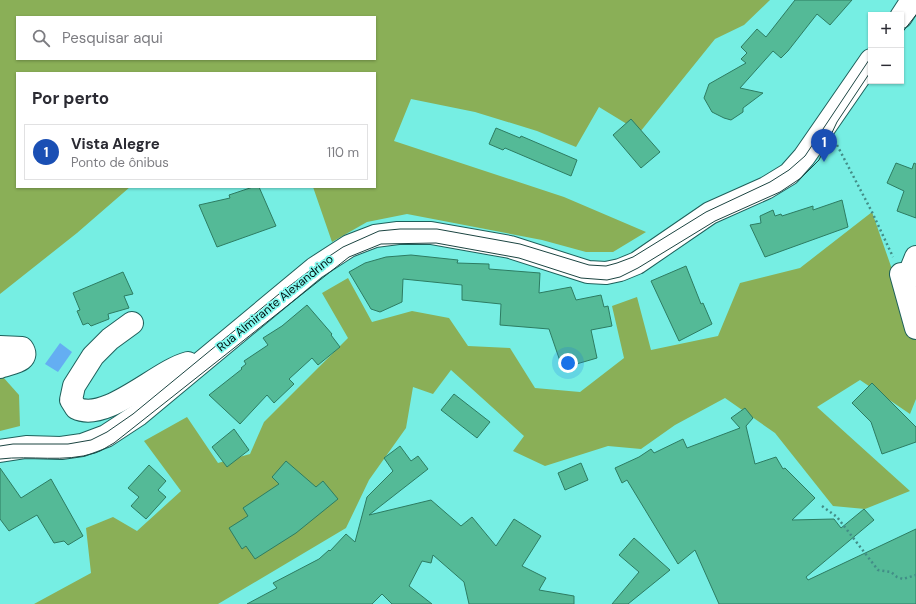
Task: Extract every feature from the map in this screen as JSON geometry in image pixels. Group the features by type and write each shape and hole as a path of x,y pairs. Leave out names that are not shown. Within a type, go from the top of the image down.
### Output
{"street":[{"path":"902,12 904,0"},
{"path":"904,12 912,0"},
{"name":"Rua Almirante Alexandrino","path":"0,451 26,447 61,448 82,444 106,436 138,415 316,268 349,246 375,236 398,233 431,233 510,247 588,272 606,273 620,270 637,262 710,213 766,188 789,174 804,157 868,64"},
{"path":"916,258 903,279 916,328"},
{"path":"132,324 110,339 93,356 74,386 71,400 76,408 87,412 115,404 179,365 190,362 201,362"},
{"path":"0,347 22,348 24,354 22,360 0,367"}],"path":[{"path":"825,125 872,212 903,279"},
{"path":"822,506 837,517 878,570 891,572 903,579 916,575"}],"green space":[{"path":"0,0 770,0 744,25 715,39 640,132 599,107 576,147 537,131 475,112 411,99 394,141 564,197 646,232 613,252 586,252 542,240 407,214 367,222 332,242 313,188 376,188 376,72 16,72 16,188 129,188 77,233 0,294"},
{"path":"872,212 916,338 916,399 910,414 860,380 817,407 910,491 865,509 833,506 775,433 725,398 675,425 641,449 608,446 545,466 513,451 524,436 451,370 433,394 413,387 406,428 369,480 346,528 218,604 34,604 91,573 86,528 113,517 137,531 181,491 144,441 187,417 218,463 250,454 264,422 348,338 322,293 348,278 372,322 412,311 449,318 468,346 510,348 535,388 580,392 624,358 612,306 637,297 651,350 718,336 740,283 800,268"},
{"path":"0,377 3,377 19,395 20,426 0,431"}],"water":[{"path":"60,343 72,352 58,372 45,364"}],"building":[{"path":"795,0 852,0 830,25 817,14 781,58 773,51 740,88 763,93 743,108 743,112 731,120 712,112 704,98 709,84 746,63 741,59 747,53 741,47 757,29 766,37"},
{"path":"631,119 660,152 641,168 613,135"},
{"path":"496,128 520,138 521,136 577,160 571,176 505,148 503,150 489,144"},
{"path":"896,163 912,169 914,163 916,164 916,218 897,211 904,191 887,183"},
{"path":"250,188 259,188 276,226 217,247 199,205 230,198 229,195"},
{"path":"842,200 848,227 765,257 750,225 761,223 760,216 773,210 775,216 781,214 782,216 813,206 813,210"},
{"path":"411,255 458,260 457,263 489,264 489,269 540,273 539,293 571,287 576,300 601,295 604,307 608,306 612,326 591,330 597,358 573,365 572,360 561,364 549,329 500,325 501,304 462,300 462,285 403,279 402,302 380,312 371,309 349,272 365,263 386,257"},
{"path":"686,266 701,304 703,303 712,324 679,341 651,281"},
{"path":"123,272 133,294 124,296 129,308 108,314 109,319 91,326 88,323 83,325 77,311 80,310 73,293"},
{"path":"307,305 332,334 331,335 340,347 318,365 312,358 289,379 294,384 274,403 267,395 240,424 209,395 242,369 241,368 246,364 244,361 268,345 263,338 282,326"},
{"path":"872,383 916,427 916,442 882,454 871,422 852,403"},
{"path":"454,394 490,422 477,438 441,410"},
{"path":"745,408 753,418 746,426 755,464 776,457 783,469 785,468 815,498 792,520 834,519 841,528 864,509 874,520 806,577 808,580 916,529 916,604 719,604 695,550 678,564 627,480 622,483 615,468 639,457 651,449 654,453 683,439 687,448 740,428 731,418"},
{"path":"234,429 249,450 227,467 212,447"},
{"path":"400,446 411,461 418,456 428,469 369,515 431,500 461,526 472,517 496,546 514,519 541,536 522,566 546,578 539,590 574,596 574,604 469,604 464,582 433,555 431,563 422,561 409,586 432,604 392,604 382,594 372,604 247,604 277,588 273,583 319,559 329,550 330,551 346,534 355,542 367,497 393,471 384,458"},
{"path":"286,461 316,487 323,481 338,499 296,533 255,559 246,546 242,549 229,528 248,516 243,508 279,484 272,477"},
{"path":"581,463 588,480 565,490 558,473"},
{"path":"149,465 166,481 158,490 166,497 146,519 131,506 139,497 128,488"},
{"path":"0,468 21,498 51,479 83,536 68,545 64,541 54,543 37,515 9,531 0,519"},
{"path":"634,538 670,570 628,604 612,604 639,572 619,555"}],"tram line":[{"path":"904,30 916,15"},
{"path":"0,446 13,444 68,444 91,440 107,432 133,414 279,294 325,259 343,247 379,231 400,229 437,229 520,244 589,265 606,266 633,257 706,212 770,182 789,170 805,156 868,62"},
{"path":"0,459 71,458 103,450 114,443 349,257 381,244 436,243 519,258 581,278 607,280 620,277 638,268 715,221 780,192 801,178 819,160 837,122 868,76"}],"place":[{"name":"Vista Alegre","path":"824,162"}]}
